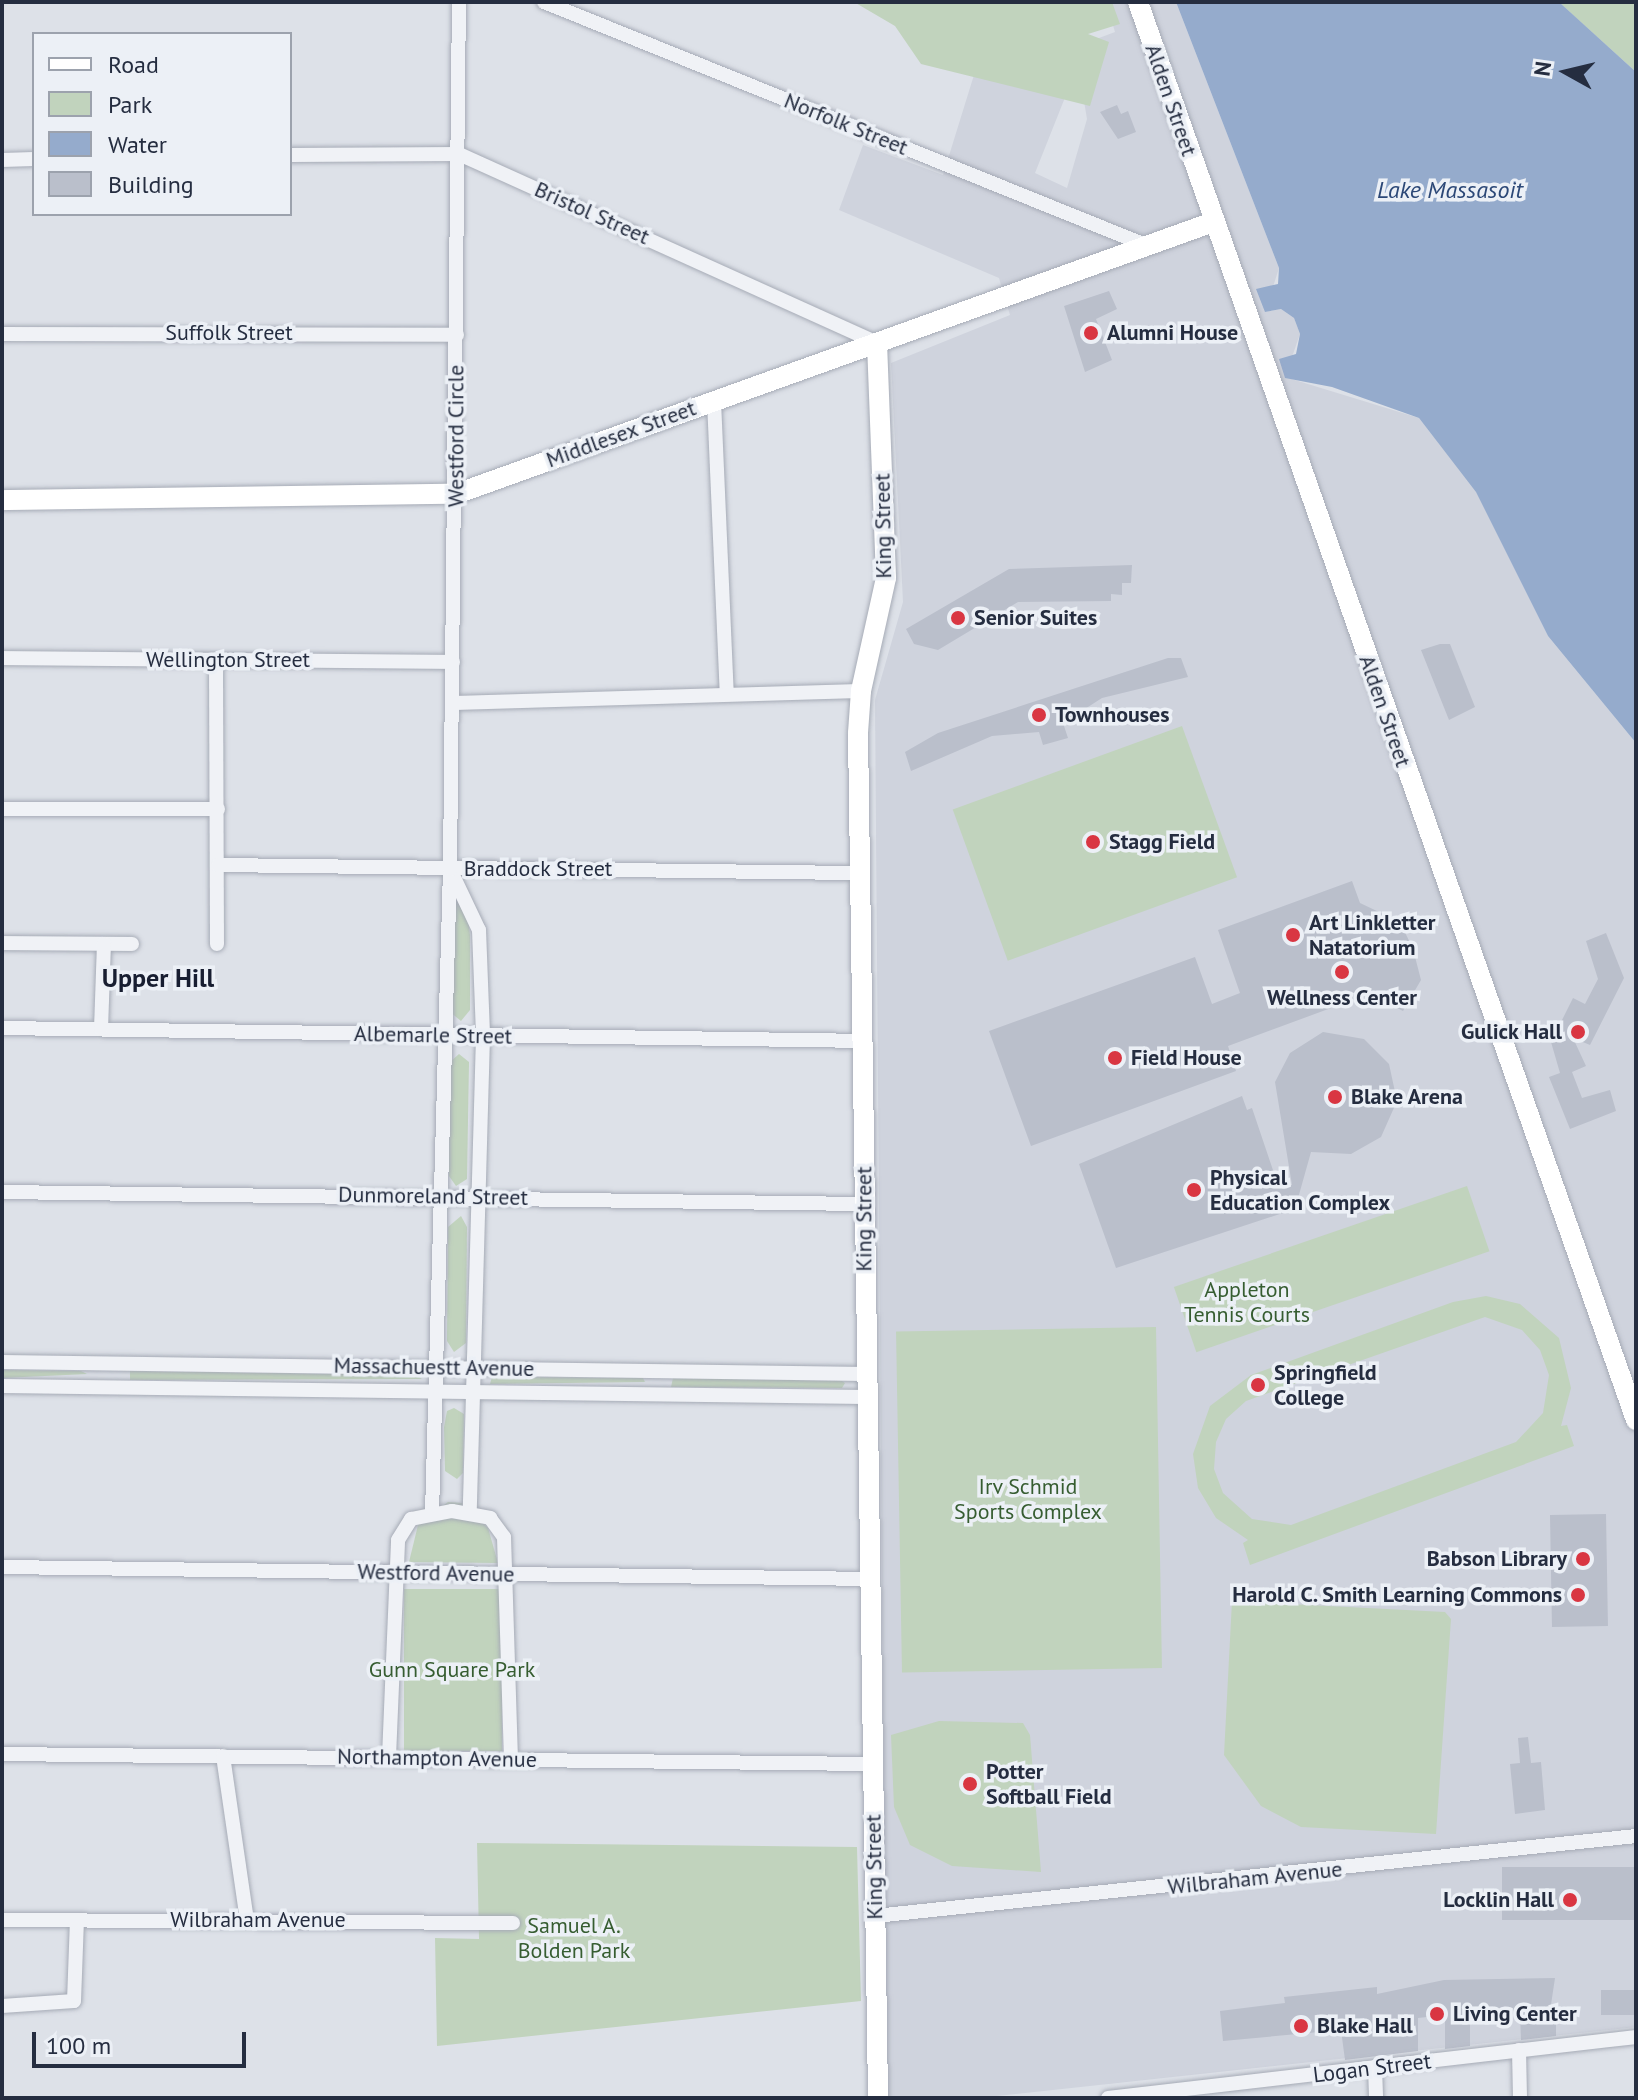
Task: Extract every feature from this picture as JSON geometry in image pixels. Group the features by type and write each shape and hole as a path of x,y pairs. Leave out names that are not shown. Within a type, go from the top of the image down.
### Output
{"street":[{"name":"Westford Circle","path":"432,1513 453,703 459,2"},
{"name":"Norfolk Street","path":"544,2 1148,246"},
{"name":"Alden Street","path":"1138,2 1636,1420"},
{"name":"Bristol Street","path":"292,155 459,154 877,343"},
{"path":"2,160 32,159"},
{"name":"Middlesex Street","path":"2,500 456,494 1213,222"},
{"name":"Suffolk Street","path":"2,334 457,335"},
{"name":"King Street","path":"877,343 886,578 861,691 859,873 878,2098"},
{"path":"714,401 727,694"},
{"name":"Wellington Street","path":"2,658 453,662"},
{"path":"216,661 217,944"},
{"path":"453,703 861,691"},
{"path":"2,809 218,809"},
{"name":"Braddock Street","path":"218,865 859,873"},
{"name":"Westford Circle","path":"450,869 479,930 483,1036 477,1367 470,1512"},
{"path":"2,943 132,944"},
{"path":"101,1029 104,944"},
{"name":"Albemarle Street","path":"2,1028 864,1041"},
{"name":"Dunmoreland Street","path":"2,1192 480,1196 864,1204"},
{"name":"Massachuestt Avenue","path":"2,1362 866,1374"},
{"path":"107,1387 108,1363"},
{"path":"657,1370 657,1394"},
{"path":"2,1386 866,1397"},
{"path":"389,1757 394,1572 403,1528 432,1513 470,1512 499,1526 508,1574 511,1759"},
{"name":"Westford Avenue","path":"2,1567 870,1579"},
{"name":"Northampton Avenue","path":"2,1754 873,1764"},
{"path":"223,1756 247,1920"},
{"name":"Wilbraham Avenue","path":"875,1916 1636,1836"},
{"name":"Wilbraham Avenue","path":"2,1920 513,1923"},
{"path":"2,2006 74,2001 77,1920"},
{"name":"Logan Street","path":"1108,2098 1234,2091 1375,2067 1636,2037"},
{"path":"1519,2050 1520,2098"},
{"path":"1375,2067 1376,2098"}],"shaded area":[{"name":"Springfield College","path":"1106,2 1176,2 1279,268 1265,312 1281,309 1294,318 1300,334 1285,377 1419,418 1476,491 1548,636 1636,743 1636,2027 978,2098 886,2098 875,700 903,602 891,363 1010,315 999,278 839,210 863,145 943,175 978,62 1066,95 1035,173 1067,188 1087,119 1075,47 1115,32"}],"green space":[{"path":"854,2 1112,2 1120,24 1088,34 1109,42 1090,106 921,64 895,26"},
{"path":"1559,2 1636,2 1636,72 1573,15"},
{"name":"Stagg Field","path":"1182,726 1237,877 1008,961 953,809"},
{"path":"451,892 467,909 470,935 470,1010 461,1021 450,1012"},
{"path":"459,1054 469,1062 467,1179 456,1186 449,1176 450,1062"},
{"name":"Appleton Tennis Courts","path":"1467,1186 1489,1251 1196,1352 1174,1287"},
{"path":"461,1216 467,1227 466,1343 454,1352 447,1341 448,1227"},
{"path":"1486,1296 1520,1304 1559,1338 1571,1388 1561,1426 1567,1425 1574,1446 1250,1565 1243,1543 1248,1540 1216,1518 1198,1488 1193,1454 1210,1406 1251,1375 1453,1302","holes":["1485,1317 1522,1330 1540,1350 1549,1375 1543,1413 1516,1442 1291,1525 1252,1519 1223,1493 1214,1469 1216,1442 1226,1419 1246,1401"]},
{"name":"Irv Schmid Sports Complex","path":"1156,1327 1162,1668 902,1672 896,1332"},
{"path":"2,1370 81,1371 87,1374 2,1378"},
{"path":"130,1371 416,1375 422,1379 130,1380"},
{"path":"492,1377 643,1378 645,1382 490,1384"},
{"path":"673,1378 845,1383 842,1388 671,1387"},
{"path":"454,1408 464,1414 463,1473 457,1479 445,1471 444,1427 447,1411"},
{"path":"448,1502 462,1503 488,1528 498,1563 409,1562 418,1525"},
{"name":"Gunn Square Park","path":"404,1589 502,1589 502,1751 404,1751"},
{"path":"1232,1601 1445,1612 1451,1619 1436,1834 1301,1827 1261,1806 1224,1755"},
{"path":"939,1721 1023,1723 1030,1735 1041,1872 952,1866 910,1845 894,1807 891,1735"},
{"name":"Samuel A. Bolden Park","path":"477,1843 857,1847 861,2001 437,2046 435,1938 479,1939"}],"water":[{"name":"Lake Massasoit","path":"1176,2 1559,2 1636,72 1636,743 1548,636 1476,492 1419,418 1332,387 1285,378 1279,359 1296,354 1300,334 1294,318 1281,309 1265,312 1256,289 1278,284 1279,268"}],"building":[{"path":"1117,105 1121,114 1128,111 1136,132 1118,139 1100,112"},
{"name":"Alumni House","path":"1109,291 1117,309 1096,319 1112,360 1085,372 1064,306"},
{"name":"Senior Suites","path":"1132,565 1131,583 1122,583 1122,595 1111,594 1111,601 1018,602 938,650 914,644 906,629 1009,569"},
{"path":"1450,644 1475,707 1449,720 1421,650"},
{"name":"Townhouses","path":"1168,658 1181,658 1188,677 1102,698 1063,723 1068,738 1043,745 1039,732 992,736 911,771 905,752 938,733"},
{"path":"1352,881 1360,903 1400,922 1413,949 1421,980 1403,1011 1369,994 1228,1046 1236,1071 1031,1146 989,1031 1195,957 1212,1004 1240,993 1218,930"},
{"name":"Gulick Hall","path":"1606,933 1624,978 1590,1045 1573,1038 1586,1066 1572,1072 1582,1098 1610,1090 1616,1111 1570,1129 1549,1077 1560,1073 1551,1042 1573,998 1585,1004 1598,979 1586,941"},
{"path":"1323,1032 1364,1039 1389,1064 1397,1101 1381,1137 1351,1154 1311,1152 1295,1209 1116,1268 1079,1164 1242,1096 1247,1110 1252,1108 1279,1188 1292,1185 1275,1082 1290,1053"},
{"name":"Harold C. Smith Learning Commons","path":"1606,1514 1608,1626 1552,1627 1550,1515"},
{"path":"1528,1737 1531,1763 1541,1762 1545,1810 1515,1814 1510,1764 1520,1763 1518,1738"},
{"name":"Locklin Hall","path":"1502,1867 1636,1867 1636,1920 1502,1920"},
{"path":"1555,1978 1549,2018 1556,2019 1556,2036 1521,2040 1520,2014 1470,2015 1470,2046 1445,2049 1445,2015 1418,2018 1418,2051 1345,2060 1341,2030 1223,2041 1220,2011 1285,2003 1284,1997 1377,1987 1377,1994 1444,1980"},
{"path":"1601,1990 1636,1990 1636,2015 1601,2015"}],"place":[{"name":"Alumni House","path":"1091,333"},
{"name":"Senior Suites","path":"958,618"},
{"name":"Townhouses","path":"1039,715"},
{"name":"Stagg Field","path":"1093,842"},
{"name":"Art Linkletter Natatorium","path":"1293,935"},
{"name":"Wellness Center","path":"1342,972"},
{"name":"Gulick Hall","path":"1578,1032"},
{"name":"Field House","path":"1115,1058"},
{"name":"Blake Arena","path":"1335,1097"},
{"name":"Physical Education Complex","path":"1194,1190"},
{"name":"Springfield College","path":"1258,1385"},
{"name":"Babson Library","path":"1583,1559"},
{"name":"Harold C. Smith Learning Commons","path":"1578,1595"},
{"name":"Potter Softball Field","path":"970,1784"},
{"name":"Locklin Hall","path":"1570,1900"},
{"name":"Living Center","path":"1437,2014"},
{"name":"Blake Hall","path":"1301,2026"}],"district":[{"name":"Upper Hill","path":"158,978"}]}
